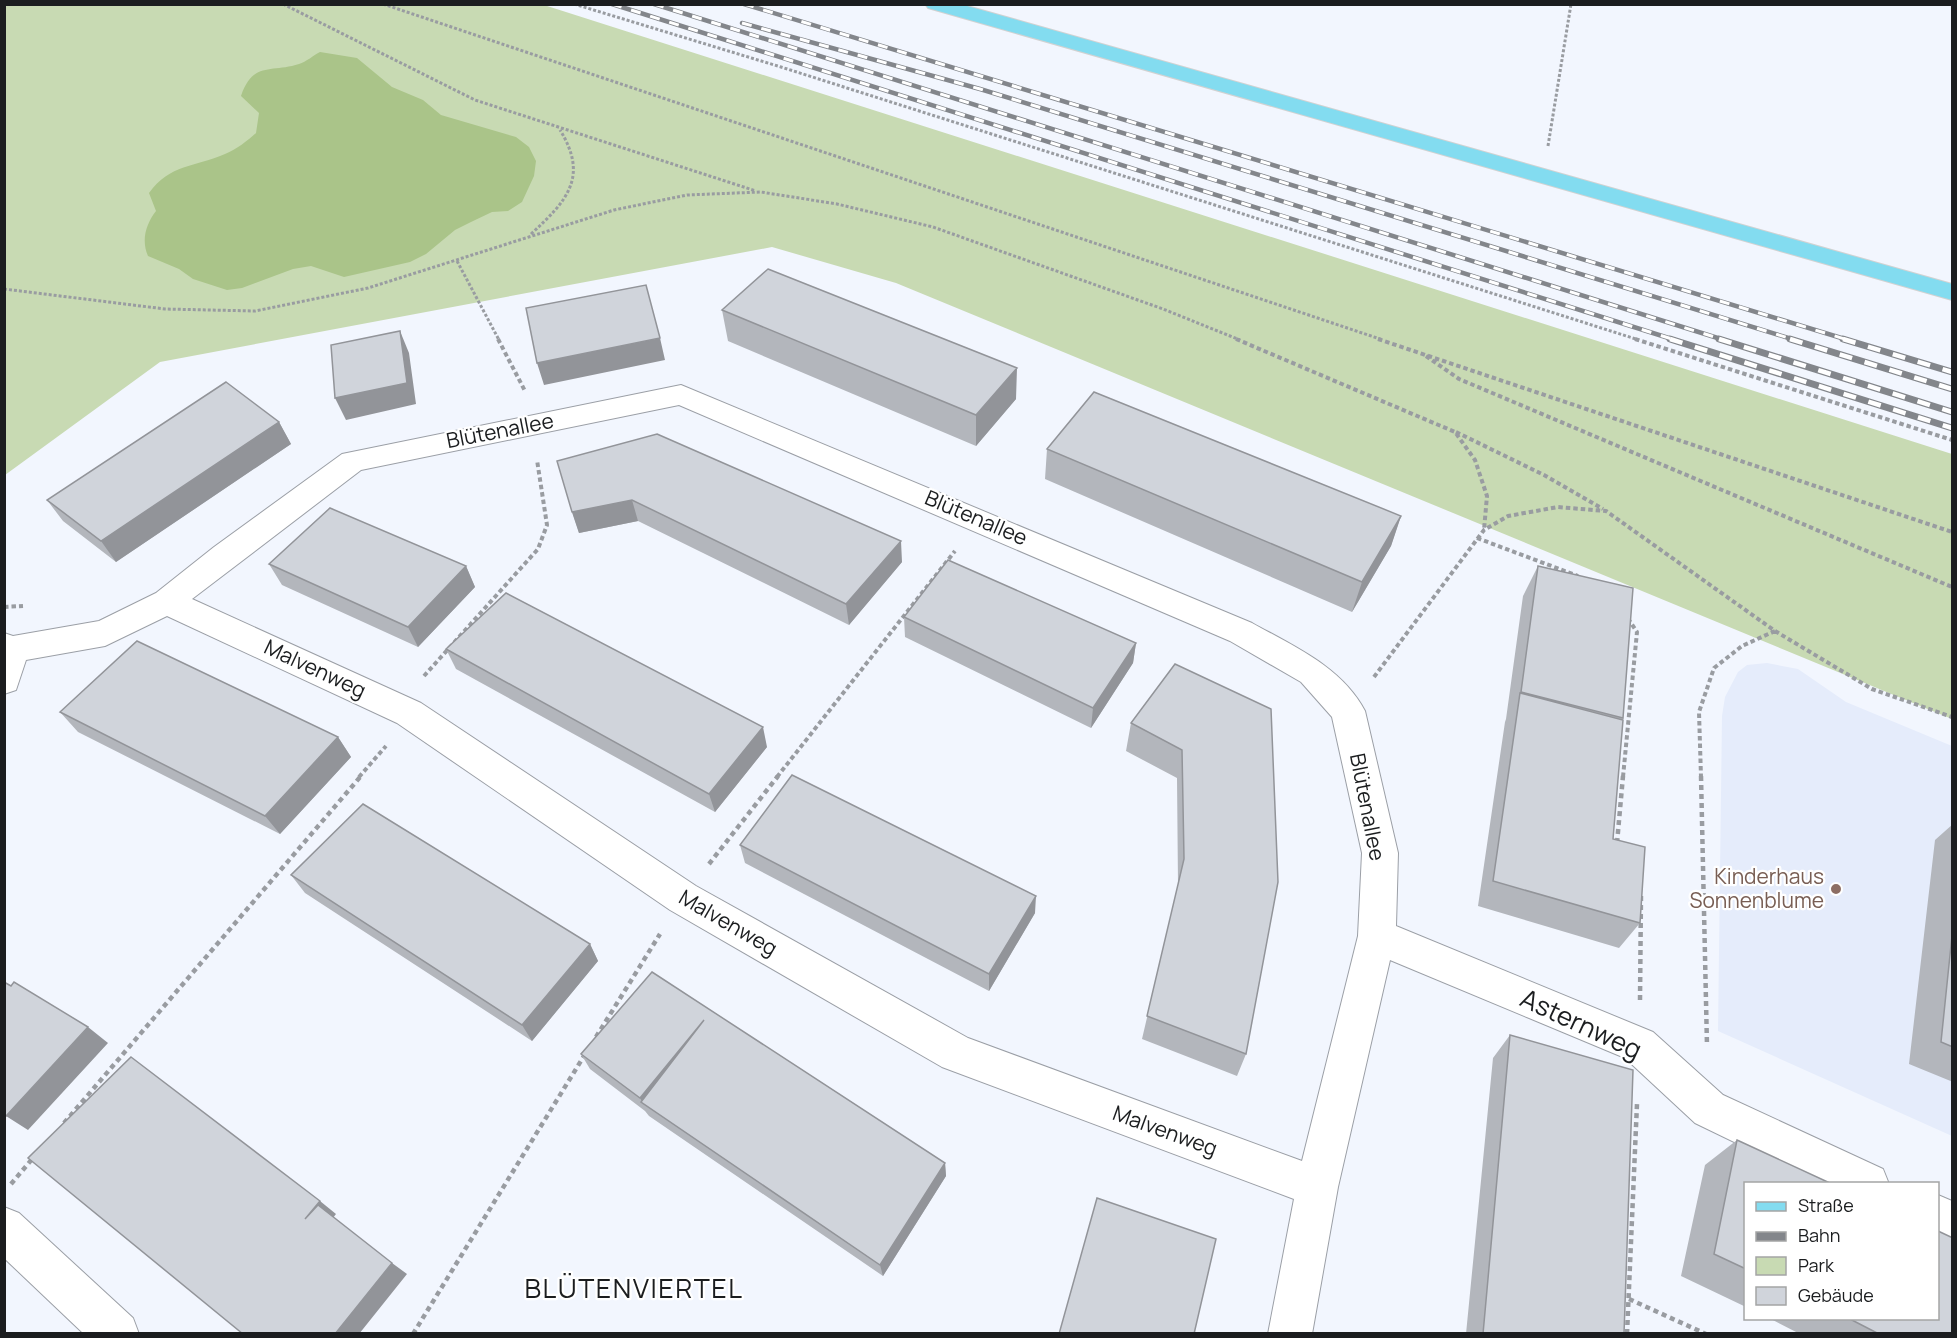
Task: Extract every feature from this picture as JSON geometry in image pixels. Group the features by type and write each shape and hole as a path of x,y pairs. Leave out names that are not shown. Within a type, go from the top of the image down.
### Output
{"main road":[{"path":"935,4 1953,292"}],"street":[{"name":"Blütenallee","path":"9,648 105,633 167,602 225,555 352,461 531,413 681,395 1241,632 1312,673 1348,711 1380,853 1377,936 1317,1187 1290,1334"},
{"name":"Malvenweg","path":"167,602 409,712 683,898 956,1053 1317,1187"},
{"path":"4,681 9,648"},
{"name":"Asternweg","path":"1377,936 1639,1045 1709,1109 1864,1182"},
{"path":"1939,1216 1953,1223"},
{"path":"4,1228 117,1334"}],"path":[{"path":"283,4 475,100 559,130 761,192 837,204 933,227 1163,309 1455,432 1545,475 1606,511 1775,631 1872,689 1953,717"},
{"path":"383,4 1953,532"},
{"path":"573,4 781,67 1953,440"},
{"path":"1548,147 1571,4"},
{"path":"530,235 565,199 576,174 573,148 559,130"},
{"path":"4,289 165,309 255,311 368,288 614,210 687,195 761,192"},
{"path":"59,1128 377,759 409,712 427,670 538,549 547,525 531,413 457,261"},
{"path":"1421,353 1459,379 1953,587"},
{"path":"1455,432 1475,460 1487,496 1484,530"},
{"path":"1348,711 1484,530 1509,516 1558,507 1606,511"},
{"path":"1477,538 1585,579"},
{"path":"1617,847 1637,632 1625,614"},
{"path":"1709,1109 1698,712 1714,668 1743,646 1775,631"},
{"path":"1627,1334 1639,1045 1641,883"},
{"path":"4,1191 36,1155"},
{"path":"1629,1299 1706,1334"}],"shaded area":[{"name":"Kinderhaus Sonnenblume","path":"1767,663 1798,669 1846,702 1952,746 1952,1136 1718,1031 1722,716 1725,697 1738,672 1747,665"}],"green space":[{"path":"5,5 544,5 1952,454 1952,719 896,283 772,247 160,362 5,475"},
{"path":"320,52 357,58 392,87 423,100 441,115 516,137 529,147 536,161 534,176 522,202 508,211 492,212 455,230 426,254 410,262 344,277 311,266 293,269 242,288 227,290 193,279 179,269 148,256 145,244 146,232 156,211 149,193 174,171 229,152 256,133 259,113 241,96 246,85 257,73 302,63"}],"building":[{"path":"768,269 1017,368 976,415 722,310"},
{"path":"646,285 660,338 537,363 526,308"},
{"path":"400,331 407,383 335,398 331,345"},
{"path":"226,382 279,422 101,541 47,500"},
{"path":"1094,392 1401,516 1362,582 1047,449"},
{"path":"657,434 901,541 846,604 632,500 572,512 557,461"},
{"path":"330,508 466,566 408,627 269,564"},
{"path":"948,560 1136,643 1093,708 904,617"},
{"path":"1538,566 1633,588 1623,718 1521,692"},
{"path":"506,593 763,727 709,794 446,649"},
{"path":"137,641 338,737 265,816 60,712"},
{"path":"1175,664 1271,709 1278,882 1246,1054 1147,1016 1184,859 1182,750 1131,723"},
{"path":"1520,693 1623,720 1613,839 1645,847 1640,923 1493,881"},
{"path":"792,775 1036,896 989,974 740,845"},
{"path":"363,804 590,944 522,1025 291,875"},
{"path":"1953,926 1953,1047 1941,1042"},
{"path":"652,972 945,1163 880,1265 641,1102 704,1020 640,1098 581,1054"},
{"path":"4,982 11,986 14,982 88,1027 6,1116 4,1115"},
{"path":"1510,1035 1633,1070 1624,1334 1483,1334"},
{"path":"131,1057 320,1201 305,1219 318,1205 392,1263 335,1334 243,1334 28,1158"},
{"path":"1737,1140 1828,1182 1744,1182 1744,1268 1714,1254"},
{"path":"1097,1198 1216,1239 1194,1334 1059,1334"},
{"path":"1939,1231 1953,1238 1953,1334 1879,1334 1852,1320 1939,1320"}],"railway":[{"path":"612,4 1675,340"},
{"path":"654,4 1724,340"},
{"path":"744,4 1848,340"},
{"path":"742,23 980,89 1795,340"},
{"path":"1670,339 1952,428"},
{"path":"1719,339 1952,412"},
{"path":"1790,339 1952,389"},
{"path":"1843,339 1952,372"}],"place":[{"name":"Kinderhaus Sonnenblume","path":"1836,889"}],"district":[{"name":"BLÜTENVIERTEL","path":"634,1289"}]}
